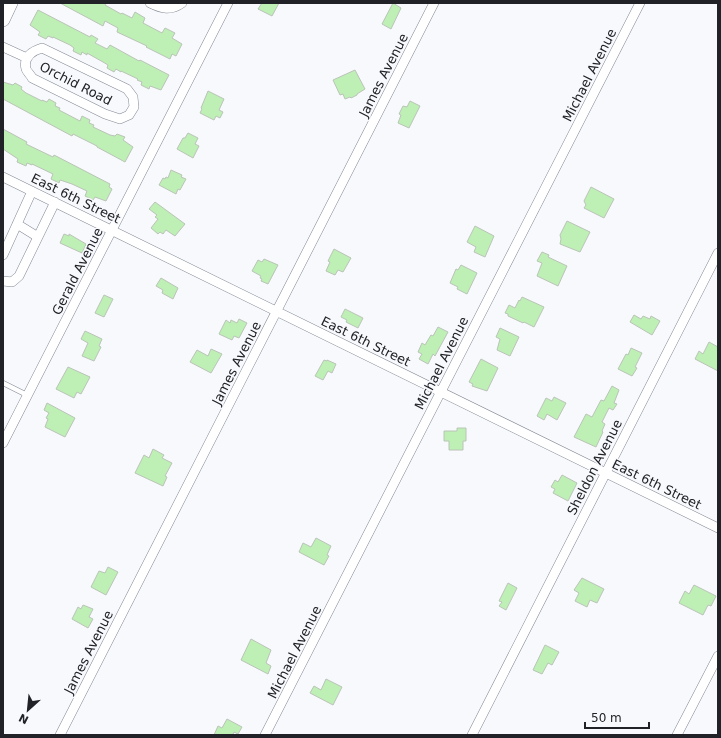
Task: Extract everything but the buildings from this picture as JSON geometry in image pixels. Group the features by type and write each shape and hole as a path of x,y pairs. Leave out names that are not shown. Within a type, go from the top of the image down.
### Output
{"main road":[{"path":"3,20 12,3"}],"street":[{"path":"150,3 165,9 175,8 182,3"},
{"name":"Gerald Avenue","path":"3,443 228,3"},
{"name":"James Avenue","path":"60,735 434,3"},
{"name":"Michael Avenue","path":"265,735 640,3"},
{"name":"Orchid Road","path":"3,47 26,58"},
{"name":"Orchid Road","path":"42,48 51,51 127,89 133,97 134,107 129,115 120,119 104,114 32,78 26,70 26,58 33,50 42,48"},
{"name":"East 6th Street","path":"3,177 718,528"},
{"path":"3,255 32,191"},
{"path":"3,281 12,282 19,276 55,202"},
{"path":"17,224 38,237"},
{"name":"Sheldon Avenue","path":"472,735 718,253"},
{"path":"678,735 718,656"}],"lane":[{"path":"3,383 27,395"}]}
